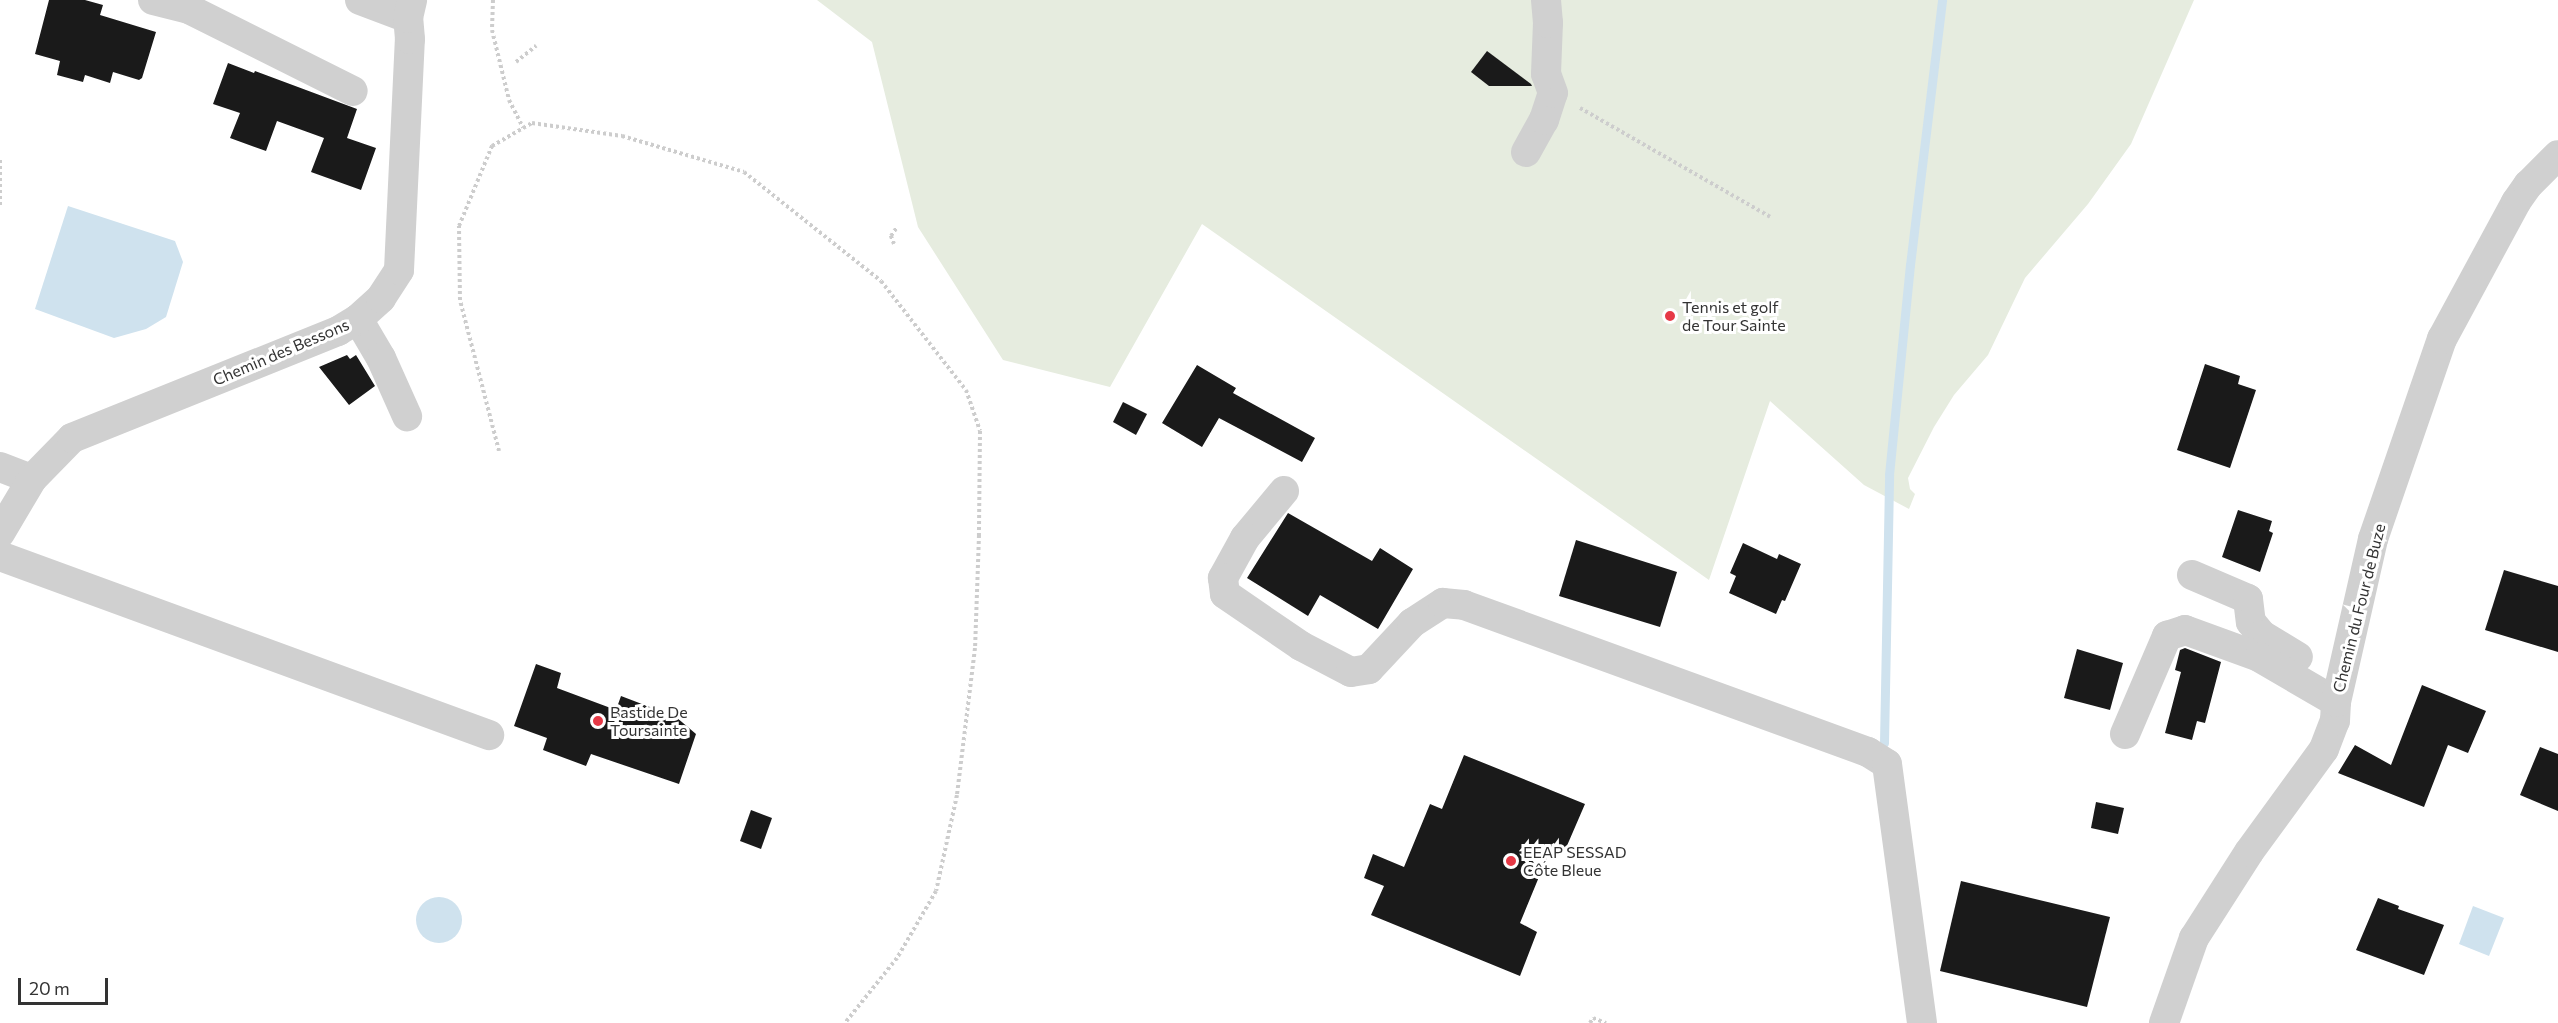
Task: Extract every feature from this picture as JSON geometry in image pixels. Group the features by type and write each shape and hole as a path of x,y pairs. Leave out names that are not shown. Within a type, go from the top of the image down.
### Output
{"street":[{"path":"153,0 189,9 353,91"},
{"path":"360,0 410,9"},
{"path":"1526,152 1544,120 1553,93 1546,74 1546,0"},
{"name":"Chemin des Bessons","path":"0,533 32,479 72,438 338,331 358,319 381,298 399,270 410,9"},
{"name":"Chemin du Four de Buze","path":"2164,1023 2194,938 2249,852 2324,749 2335,721 2338,693 2373,539 2442,339 2516,202 2528,185 2558,155"},
{"path":"358,319 381,358 407,416"},
{"path":"0,467 32,479"},
{"path":"1284,491 1245,538 1223,578 1225,594 1301,646 1351,672 1369,669 1412,623 1443,603 1464,605 1869,752 1887,764 1922,1023"},
{"path":"0,556 489,735"},
{"path":"2192,575 2248,598 2251,622 2262,635 2338,693"},
{"path":"2125,734 2167,636 2185,630 2259,657 2338,693"}],"path":[{"path":"493,0 492,30 509,100 523,129"},
{"path":"516,62 536,46"},
{"path":"1553,93 1770,217"},
{"path":"499,451 460,300 459,226 492,146 532,123 622,136 744,172 881,281 966,390 980,431 979,535 975,648 957,795 936,891 897,958 845,1023"},
{"path":"0,160 0,208"},
{"path":"894,244 891,236 897,227"},
{"path":"1590,1023 1593,1017 1606,1023"}],"shaded area":[{"name":"Tennis et golf de Tour Sainte","path":"817,0 2194,0 2131,144 2088,204 2025,278 1988,355 1954,395 1934,427 1908,478 1910,489 1915,494 1909,509 1864,485 1770,401 1709,580 1202,224 1110,387 1003,360 918,227 872,42"}],"water":[{"path":"68,206 175,241 183,262 166,317 146,329 114,338 35,309"},
{"path":"439,897 448,898 455,904 461,911 461,929 455,936 448,942 439,943 430,942 423,936 417,929 416,920 417,911 423,904 430,898"},
{"path":"2473,906 2504,918 2489,956 2459,944"}],"building":[{"path":"49,0 85,0 103,5 100,15 156,32 142,78 139,80 113,72 110,83 85,75 83,82 57,75 60,61 35,54"},
{"path":"1487,51 1532,86 1489,86 1471,72"},
{"path":"228,63 357,109 347,138 376,148 361,190 311,172 324,138 277,121 266,151 230,138 240,113 213,104"},
{"path":"347,355 350,359 356,355 375,386 349,405 319,367"},
{"path":"2205,364 2240,376 2238,384 2256,390 2230,468 2177,450"},
{"path":"1197,365 1236,388 1233,393 1315,438 1302,462 1219,418 1202,447 1162,423"},
{"path":"1123,402 1147,414 1136,435 1113,422"},
{"path":"2238,510 2272,521 2269,531 2273,533 2260,572 2222,557"},
{"path":"1288,513 1372,561 1380,548 1413,569 1378,629 1320,595 1308,616 1247,578"},
{"path":"1576,540 1677,572 1660,627 1559,596"},
{"path":"1743,543 1777,559 1779,554 1801,564 1785,601 1782,600 1776,614 1729,593 1736,576 1730,573"},
{"path":"2504,570 2558,586 2558,652 2485,630"},
{"path":"2185,648 2221,662 2205,723 2197,721 2192,740 2165,733 2181,672 2175,670 2180,650"},
{"path":"2077,649 2123,663 2110,710 2064,698"},
{"name":"Bastide De Toursainte","path":"536,664 561,673 557,688 616,710 621,696 676,717 696,734 679,784 591,754 586,766 543,750 547,738 514,726"},
{"path":"2422,685 2486,711 2468,753 2448,745 2424,807 2338,773 2355,745 2391,765"},
{"path":"2540,747 2558,754 2558,811 2520,795"},
{"name":"EEAP SESSAD Côte Bleue","path":"1464,755 1585,804 1566,848 1553,843 1520,923 1537,932 1520,976 1371,915 1384,886 1364,878 1373,854 1404,867 1430,804 1442,809"},
{"path":"2096,802 2124,808 2118,834 2091,828"},
{"path":"751,810 772,818 761,849 740,841"},
{"path":"1961,881 2110,917 2087,1007 1940,971"},
{"path":"2378,898 2399,906 2398,909 2444,925 2424,975 2356,950"}],"waterway":[{"path":"1884,743 1889,475 1910,265 1942,0"}],"place":[{"name":"Tennis et golf de Tour Sainte","path":"1670,316"},
{"name":"Bastide De Toursainte","path":"598,721"},
{"name":"EEAP SESSAD Côte Bleue","path":"1511,861"}]}
